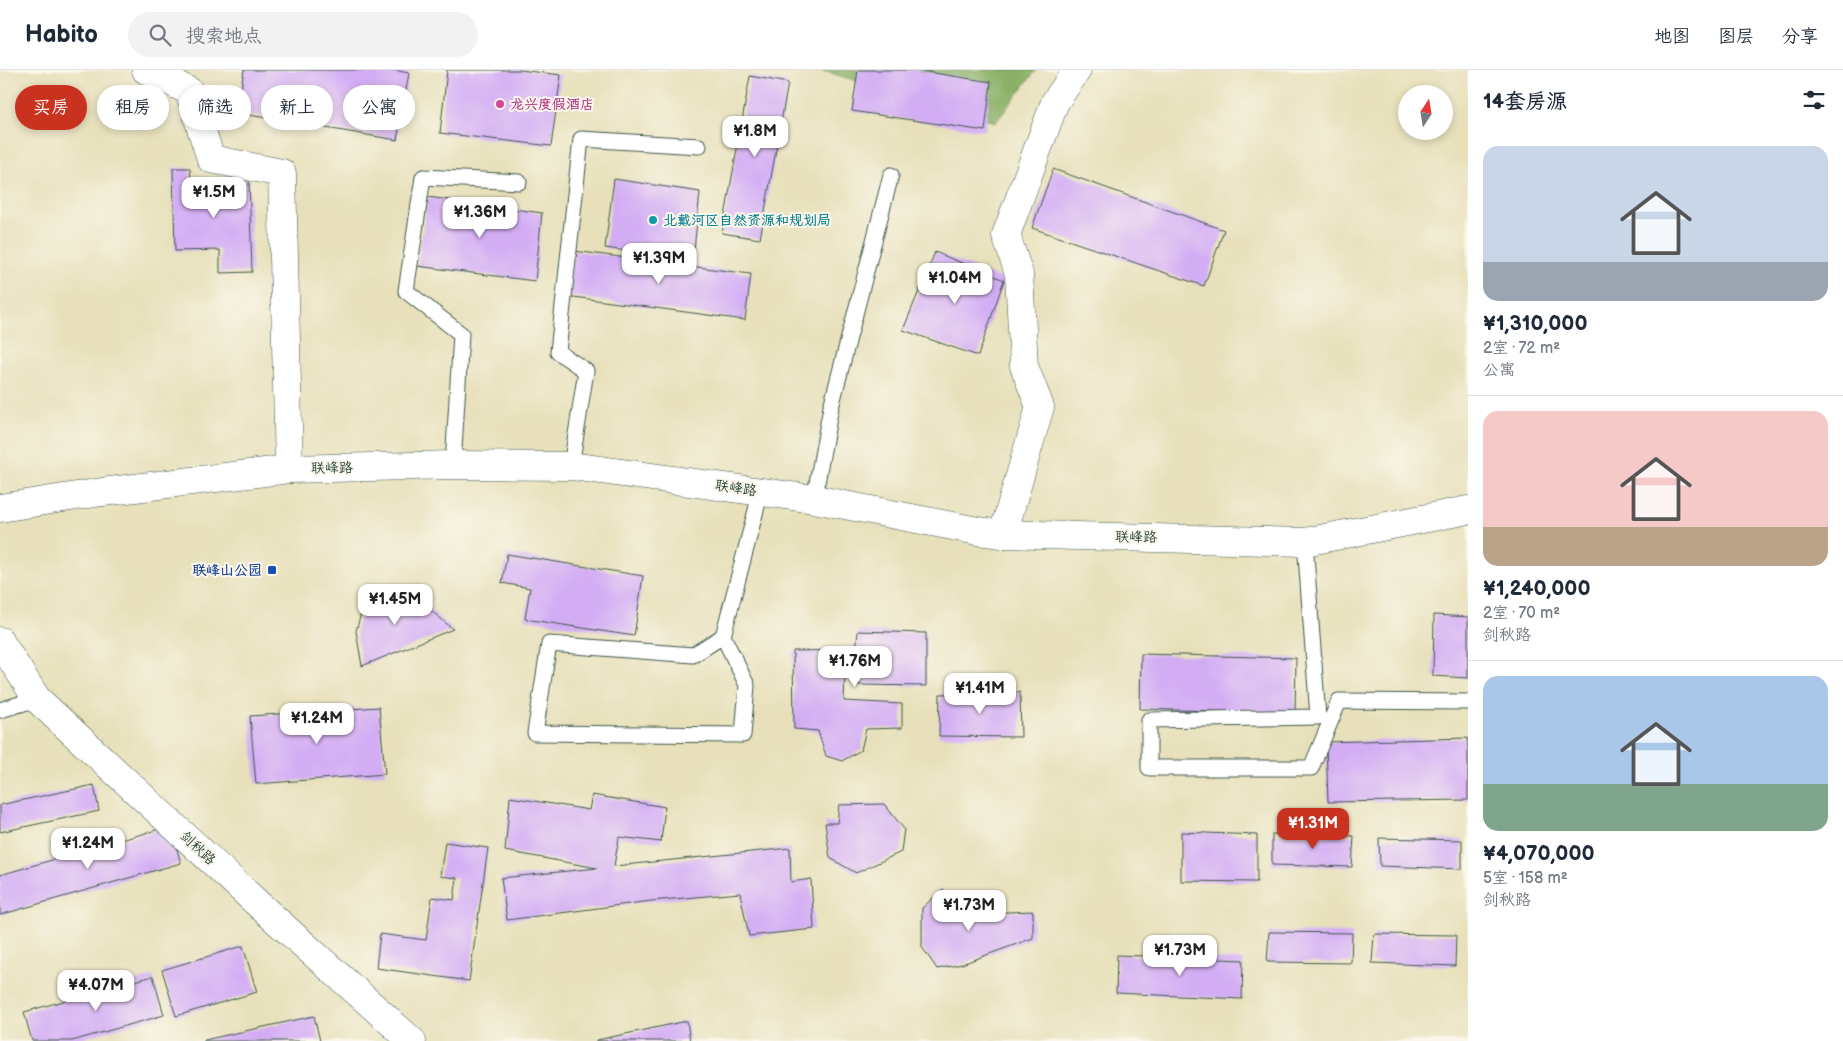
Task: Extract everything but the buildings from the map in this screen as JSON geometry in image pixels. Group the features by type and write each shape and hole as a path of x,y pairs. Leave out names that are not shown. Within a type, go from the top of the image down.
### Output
{"main road":[{"path":"146,70 189,90 212,159 282,173 289,469"},
{"path":"1002,534 1040,407 1024,366 1019,274 1006,235 1055,102 1077,70"},
{"name":"联峰路","path":"0,508 102,492 289,469 453,465 571,466 814,499 1002,534 1305,542 1468,510"},
{"name":"剑秋路","path":"0,641 37,699 258,904 412,1041"}],"lane":[{"path":"571,466 586,371 558,352 581,139 699,146"},
{"path":"814,499 831,407 891,175"},
{"path":"453,465 461,334 406,291 423,177 519,182"},
{"path":"723,636 693,655 549,644 535,733 743,735 746,685 723,636 761,491"},
{"path":"1305,542 1318,717 1149,720 1149,768 1311,768 1339,701 1468,702"},
{"path":"0,710 37,699"}],"green space":[{"path":"820,70 1036,70 996,122"}],"place":[{"name":"龙兴度假酒店","path":"500,104"},
{"name":"北戴河区自然资源和规划局","path":"653,220"},
{"name":"联峰山公园","path":"272,570"}]}
